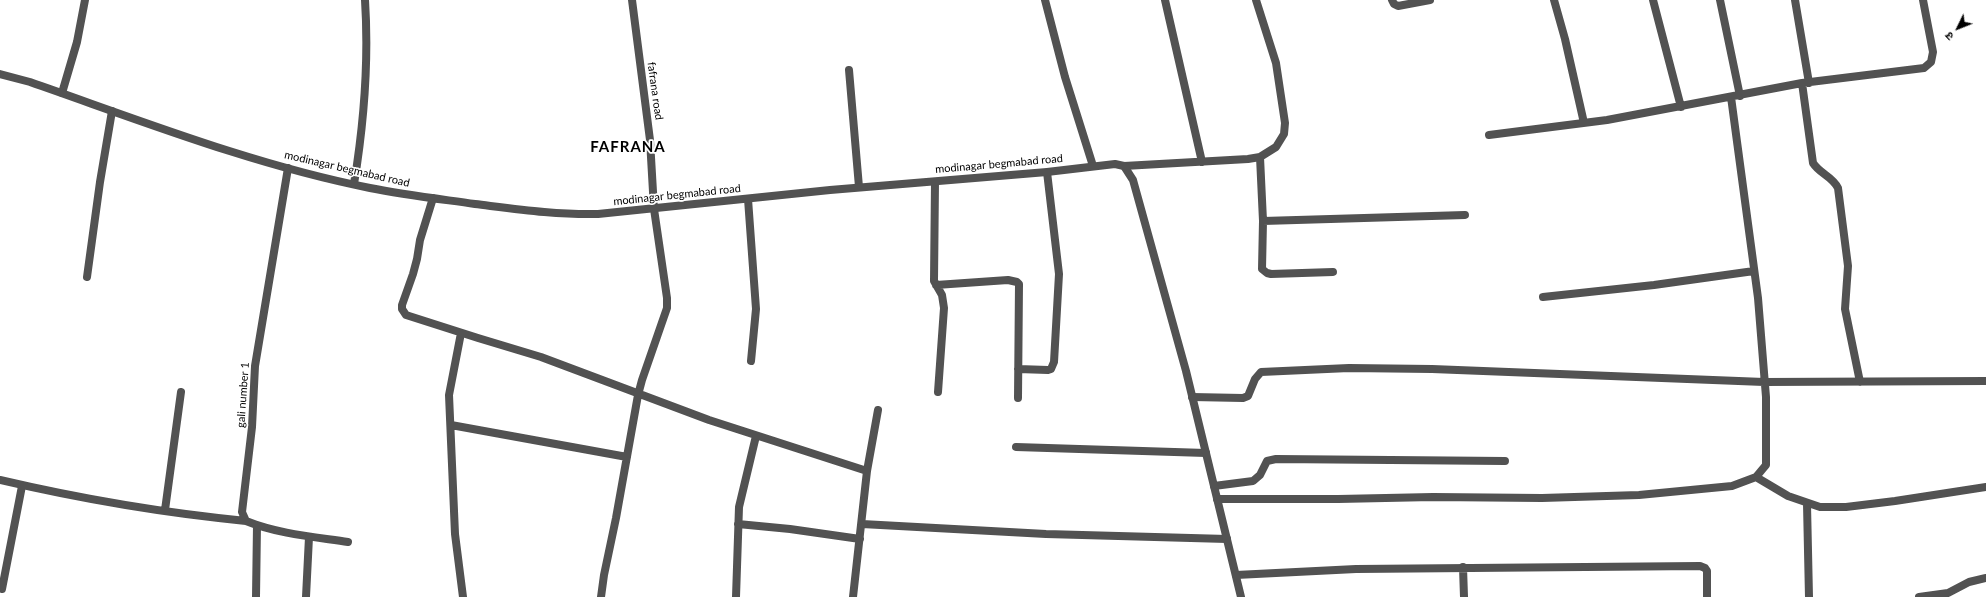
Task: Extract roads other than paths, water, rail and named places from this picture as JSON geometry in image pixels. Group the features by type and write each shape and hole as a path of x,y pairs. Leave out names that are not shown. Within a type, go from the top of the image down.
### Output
{"street":[{"path":"62,93 77,42 85,0"},
{"path":"354,184 362,131 366,87 365,0"},
{"name":"fafrana road","path":"601,597 638,395 667,308 667,298 654,209 650,140 632,0"},
{"path":"1044,0 1065,77 1093,166"},
{"path":"1164,0 1202,162"},
{"path":"1256,0 1276,63 1285,123 1284,134 1276,148 1260,157 1263,221 1262,264 1264,272 1271,274 1333,272"},
{"path":"1392,0 1394,4 1398,6 1406,6 1430,0"},
{"path":"1554,0 1565,39 1584,123"},
{"path":"1653,0 1680,107"},
{"path":"1720,0 1740,96"},
{"path":"1795,0 1813,163 1818,170 1834,180 1838,188 1848,266 1845,309 1860,382"},
{"path":"1489,135 1607,120 1805,83 1924,68 1931,62 1933,52 1923,0"},
{"path":"849,70 858,187"},
{"name":"modinagar begmabad road","path":"0,74 62,93 241,154 288,168 354,184 433,198 531,211 576,214 654,209 858,187 1047,172 1115,164 1124,166 1260,157"},
{"path":"1217,499 1434,497 1542,498 1639,495 1732,486 1756,477 1766,465 1764,382 1754,271 1732,97"},
{"path":"87,277 100,182 112,110"},
{"path":"1124,166 1132,180 1193,401 1241,597"},
{"name":"gali number 1","path":"246,521 242,512 252,427 255,366 288,168"},
{"path":"1018,369 1048,370 1051,369 1054,362 1059,274 1047,172"},
{"path":"935,182 934,274 936,285 942,295 944,308 938,392"},
{"path":"433,198 419,242 417,259 402,310 406,315 541,357 638,395 756,436 867,471"},
{"path":"748,199 756,309 751,361"},
{"path":"1263,221 1465,215"},
{"path":"1543,297 1647,286 1754,271"},
{"path":"936,285 1008,280 1017,282 1020,288 1018,398"},
{"path":"461,333 449,395 455,534 463,597"},
{"path":"1193,401 1242,398 1248,396 1255,379 1261,372 1349,368 1528,372 1764,382 1986,381"},
{"path":"165,510 181,392"},
{"path":"853,597 867,471 878,410"},
{"path":"451,425 627,457"},
{"path":"736,597 739,507 756,436"},
{"path":"1016,447 1206,453"},
{"path":"1214,486 1253,481 1260,475 1267,461 1276,459 1505,461"},
{"path":"1756,477 1788,496 1807,504 1820,507 1846,507 1986,487"},
{"path":"0,480 22,486 85,498 246,521 257,525 309,536 348,542"},
{"path":"2,589 22,486"},
{"path":"1807,504 1809,597"},
{"path":"738,524 790,529 860,540"},
{"path":"862,524 1046,534 1227,539"},
{"path":"256,597 257,525"},
{"path":"306,597 309,536"},
{"path":"1236,576 1356,569 1700,566 1705,568 1707,571 1707,597"},
{"path":"1463,567 1464,597"},
{"path":"1919,597 1948,593 1975,580 1986,578"}],"district":[{"name":"FAFRANA","path":"628,147"}]}
